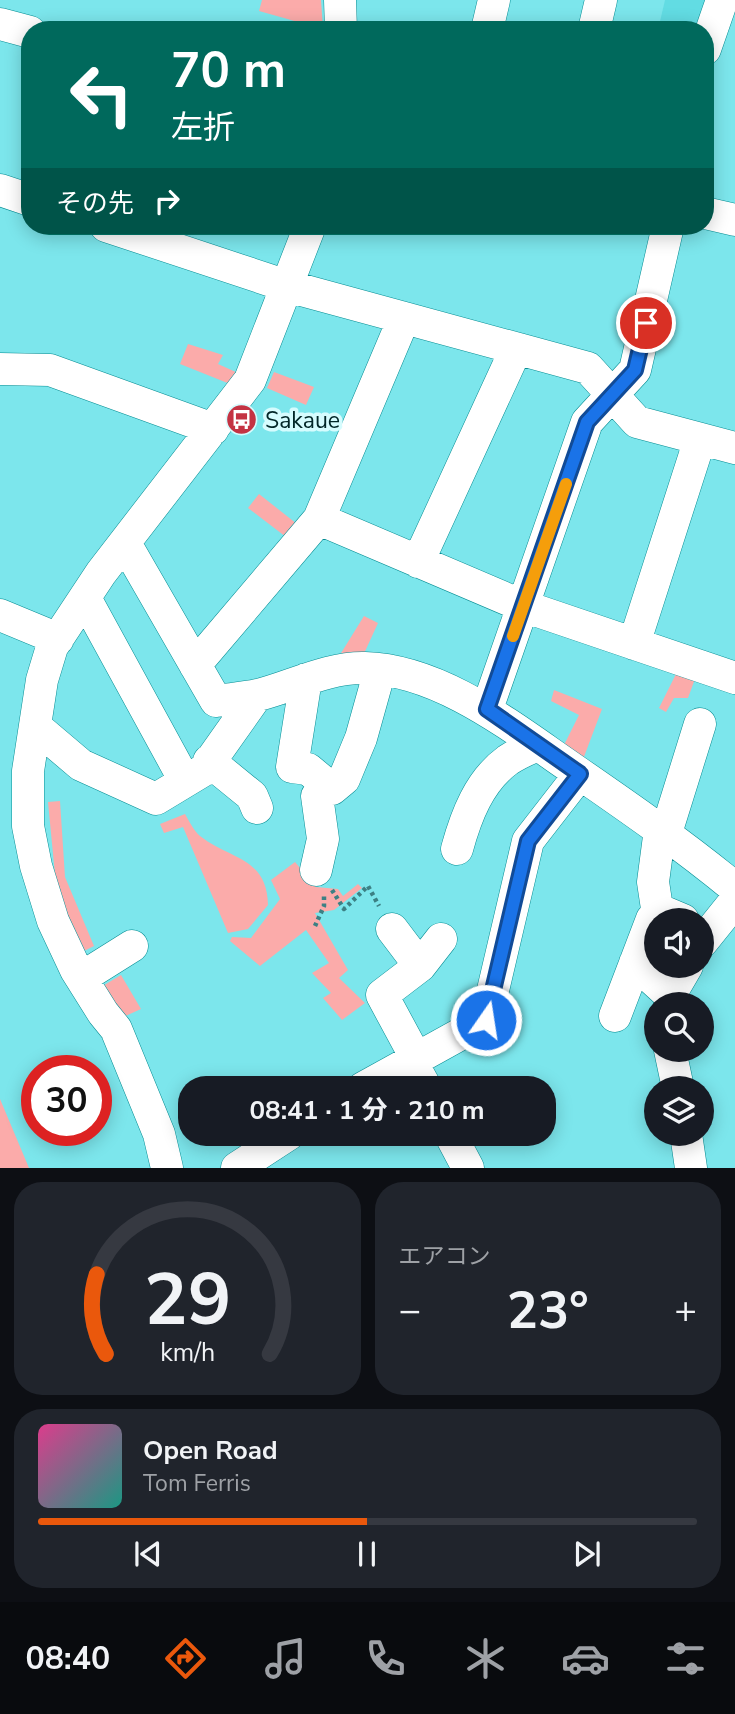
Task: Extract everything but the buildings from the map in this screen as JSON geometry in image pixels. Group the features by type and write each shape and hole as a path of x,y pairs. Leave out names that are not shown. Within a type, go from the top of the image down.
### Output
{"street":[{"path":"340,0 341,21"},
{"path":"489,21 494,0"},
{"path":"596,21 601,0"},
{"path":"714,23 722,0"},
{"path":"0,24 21,30"},
{"path":"0,190 21,197"},
{"path":"714,215 735,220"},
{"path":"133,235 287,286 588,368 637,422 725,439 634,644"},
{"path":"167,1168 159,1134 116,1029 81,978 53,921 36,866 28,826 27,771 42,680 52,647 125,543 250,380 307,235"},
{"path":"487,709 587,422 635,370 666,235"},
{"path":"195,664 319,519 404,318"},
{"path":"418,562 516,349"},
{"path":"0,369 50,370 212,429"},
{"path":"319,519 523,606 735,678"},
{"path":"125,543 216,701 257,695 306,679 366,668 405,675 435,685 487,709 663,831 735,888"},
{"path":"85,598 185,781"},
{"path":"0,615 58,639"},
{"path":"323,879 323,839 317,796 344,779 361,738 380,670"},
{"path":"306,679 292,766 308,769 329,787"},
{"path":"34,726 81,765 156,799 204,770 257,695"},
{"path":"674,908 653,882 663,831 700,724"},
{"path":"457,849 465,817 488,778 509,759 538,745"},
{"path":"209,761 252,796 257,808"},
{"path":"384,1076 486,1020 528,841 580,774"},
{"path":"714,914 735,901"},
{"path":"392,929 420,966"},
{"path":"421,1076 382,995 420,966 441,939"},
{"path":"615,1016 644,939"},
{"path":"81,978 132,946"},
{"path":"635,962 663,992"},
{"path":"237,1168 271,1146"},
{"path":"456,1146 468,1168"},
{"path":"687,1146 691,1168"}],"path":[{"path":"323,879 344,909 368,886 392,929"}],"shaded area":[{"path":"262,0 321,0 322,21 295,21 259,11"},
{"path":"665,0 712,0 704,21 660,21"},
{"path":"188,344 223,355 218,364 238,373 230,384 180,364"},
{"path":"274,372 314,387 306,405 267,388"},
{"path":"259,494 297,524 286,537 248,508"},
{"path":"364,616 378,623 362,658 338,658"},
{"path":"677,672 696,676 688,698 674,698 666,712 659,708"},
{"path":"554,690 602,709 582,762 562,749 579,715 551,701"},
{"path":"60,801 65,877 94,946 80,953 56,885 48,802"},
{"path":"185,814 200,836 245,861 261,877 268,905 248,929 228,933 183,827 164,833 160,824"},
{"path":"295,862 316,887 338,889 343,896 358,884 362,888 334,910 315,913 348,970 339,978 365,1003 342,1020 323,998 331,993 312,973 329,963 306,930 260,966 230,941 232,937 251,938 280,899 271,880"},
{"path":"121,975 141,1009 121,1018 101,987"},
{"path":"0,1099 29,1168 0,1168"}],"slow traffic":[{"path":"513,636 566,484"}],"place":[{"name":"Sakaue","path":"242,420"}],"route":[{"path":"486,1020 528,841 580,774 487,709 587,422 635,370 646,323"}]}
